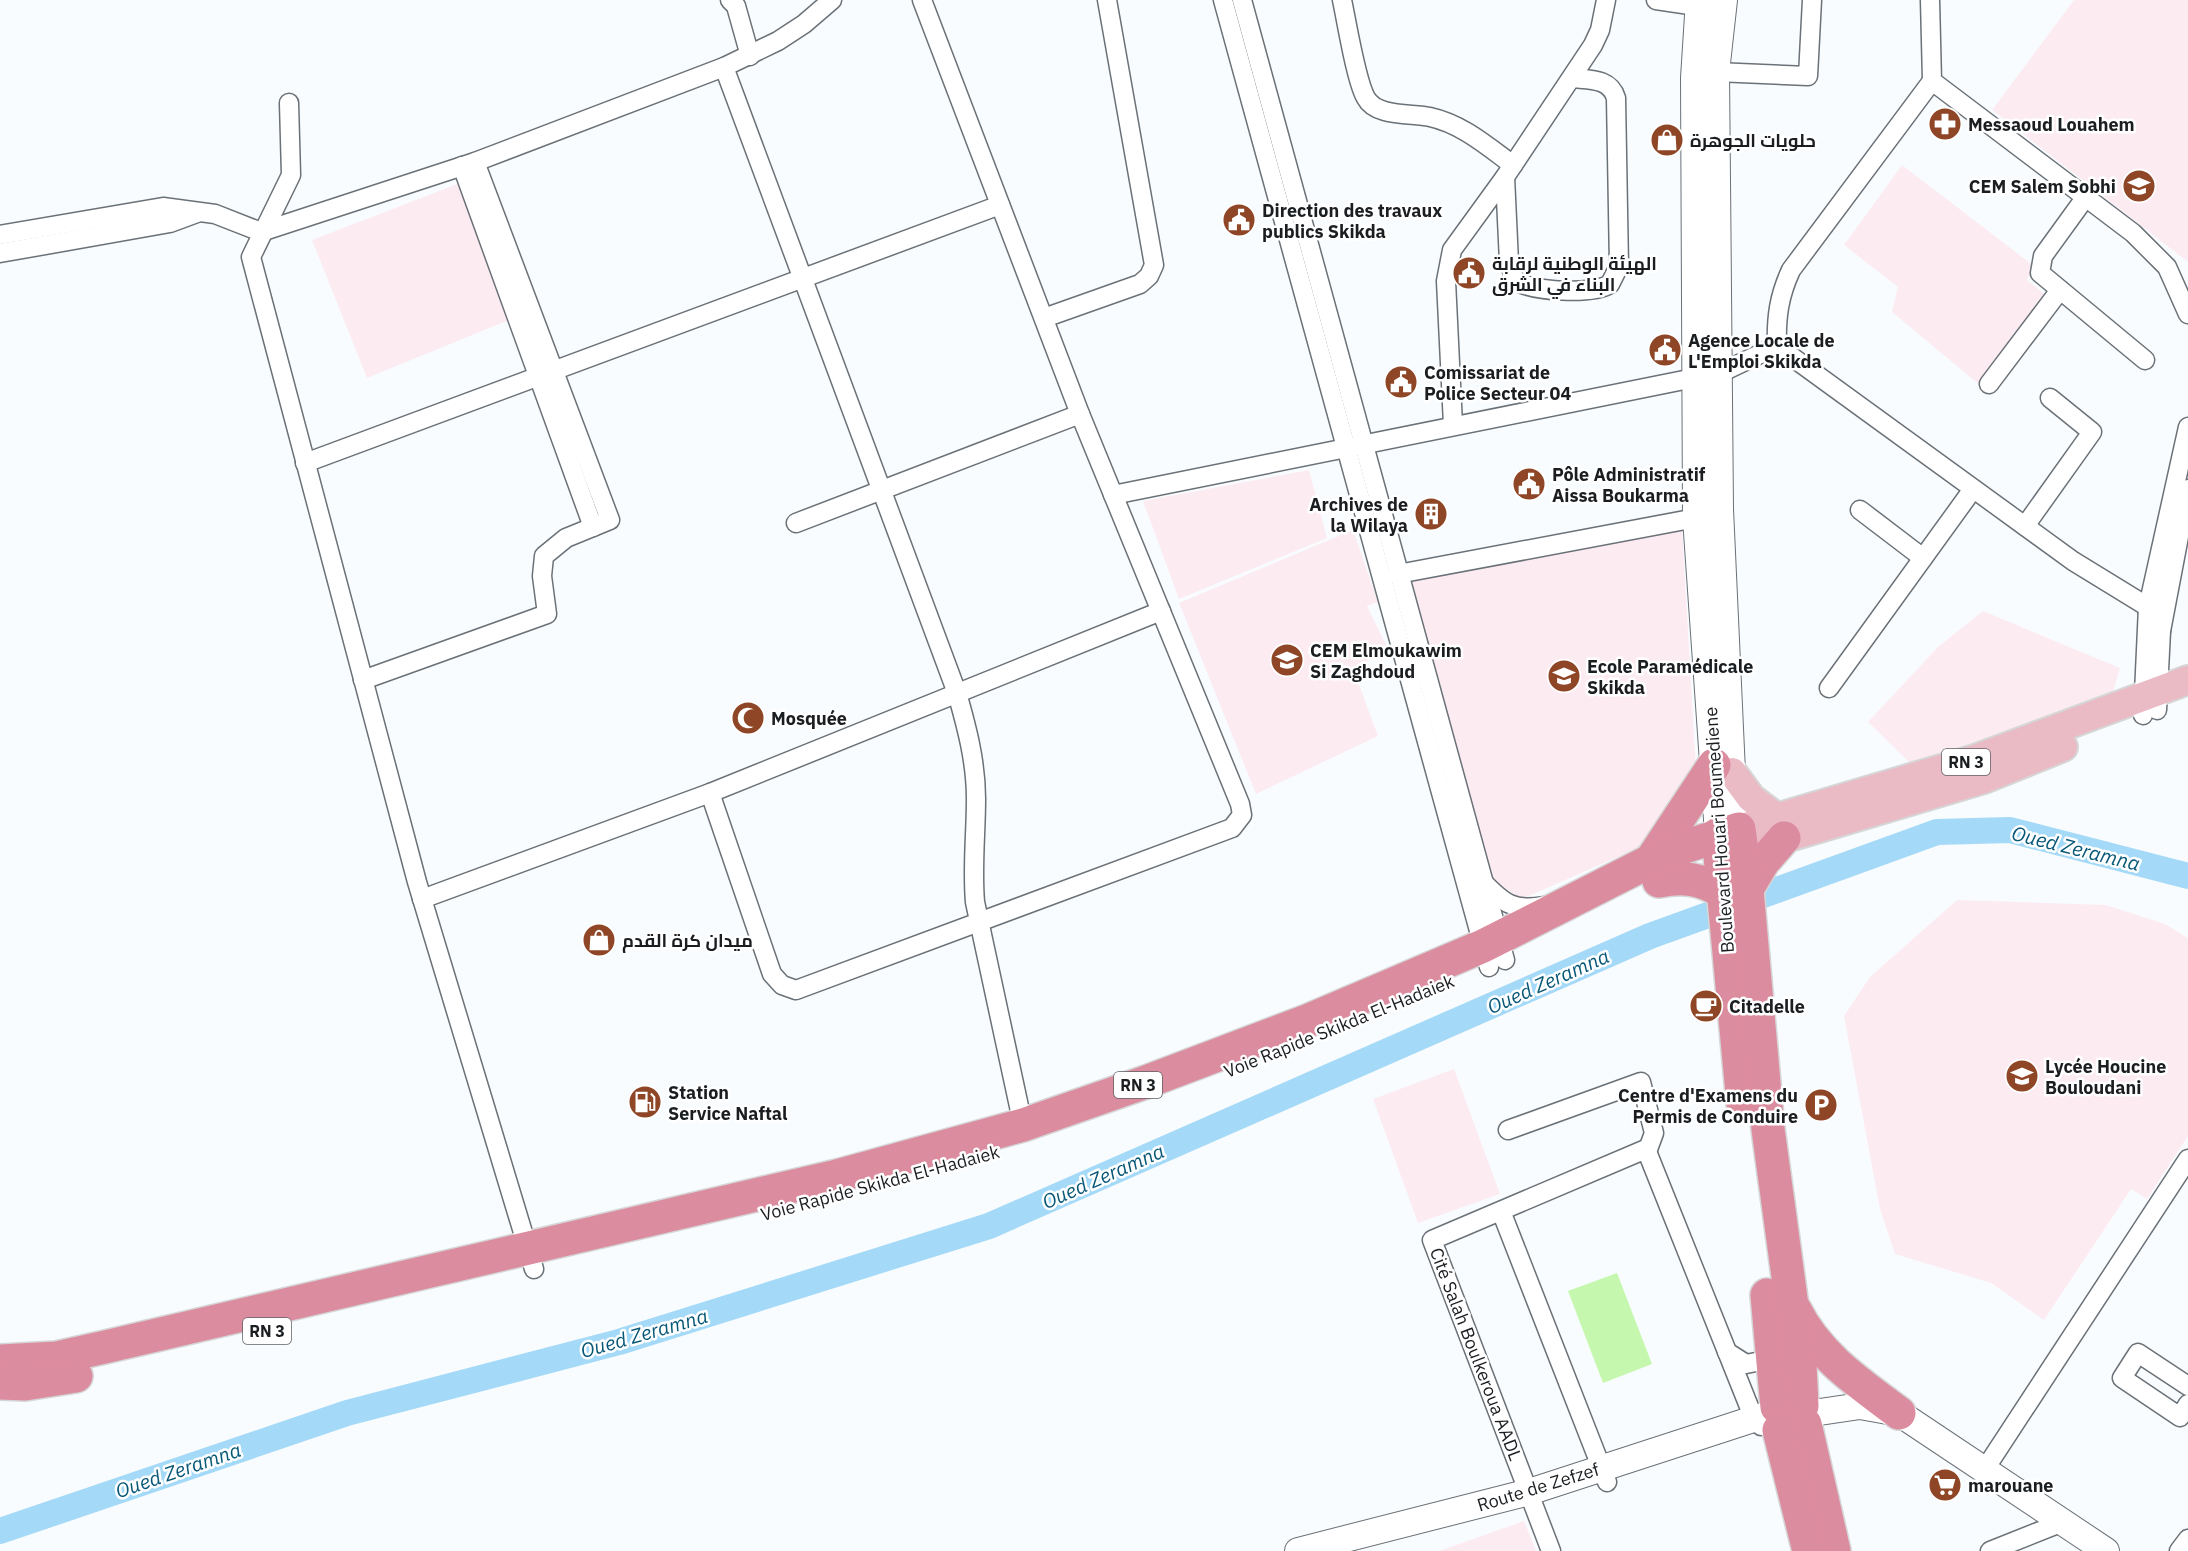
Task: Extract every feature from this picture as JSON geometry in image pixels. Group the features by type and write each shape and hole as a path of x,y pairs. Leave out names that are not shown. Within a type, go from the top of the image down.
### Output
{"highway":[{"path":"1723,769 1677,824 1654,871 1675,878 1692,878 1735,890 1763,862 1780,828"},
{"name":"Voie Rapide Skikda El-Hadaiek","path":"0,1383 25,1384 68,1378 530,1258 1023,1125 1146,1082 1494,953 1570,901 1730,843"},
{"name":"Boulevard Houari Boumediene","path":"1730,843 1739,940 1745,1125 1782,1419 1809,1551"},
{"name":"Voie Rapide Skikda El-Hadaiek","path":"0,1361 56,1358 530,1258 776,1210 1062,1133 1494,953 1654,871"},
{"name":"Boulevard Houari Boumediene","path":"1739,940 1768,1129 1800,1365 1782,1419 1834,1551"},
{"path":"1790,1300 1812,1337 1833,1362 1899,1413"}],"main road":[{"name":"Boulevard Houari Boumediene","path":"1711,4 1716,72 1723,769"},
{"name":"Boulevard Houari Boumediene","path":"1711,4 1694,78 1696,518 1730,843"},
{"path":"1694,378 1720,374"},
{"name":"RN 3","path":"1730,843 1780,828 1984,778 2158,692"},
{"path":"1723,769 1780,828"},
{"name":"Route de Zefzef","path":"1365,1551 1782,1419 1860,1406 1899,1413"},
{"path":"1899,1413 2106,1551"},
{"name":"Route de Zefzef","path":"1298,1551 1531,1498"}],"street":[{"path":"0,235 163,207 215,214 261,232 468,164 724,67 750,56 804,24 832,0"},
{"path":"710,793 772,974 788,988 803,989 978,920 1232,828 1240,820 1240,804 1080,414 921,0"},
{"path":"1044,318 1140,284 1149,276 1154,265 1107,0"},
{"path":"1223,0 1354,446 1494,953"},
{"path":"1242,0 1354,446 1398,574 1482,880 1494,953"},
{"path":"1342,0 1363,92 1372,106 1380,110 1419,115 1448,123 1470,134 1509,171 1509,262 1515,279 1532,288 1591,290 1610,284 1619,266 1616,98 1612,88 1604,82 1572,78"},
{"path":"1453,425 1446,270 1457,241 1509,171 1572,78 1600,30 1606,0"},
{"path":"1656,0 1711,4"},
{"path":"1716,72 1808,76 1812,0"},
{"path":"1777,346 1776,315 1781,291 1791,270 1932,81 1930,0"},
{"path":"735,2 750,56"},
{"path":"724,67 957,693 968,730 975,776 973,865 978,920 1023,1125"},
{"path":"1932,81 2133,233 2167,267 2188,314"},
{"path":"289,103 291,175 261,232 251,257 422,899 530,1258"},
{"path":"363,680 547,614 542,576 544,556 566,538 601,524 468,164"},
{"path":"2085,198 2043,256 2040,273 2145,360"},
{"path":"305,463 1000,205"},
{"path":"0,253 170,223 198,213"},
{"path":"1989,384 2060,290"},
{"path":"1720,374 1777,346"},
{"path":"1777,346 2073,561 2156,608"},
{"path":"1113,495 1694,378"},
{"path":"2025,526 2092,432 2050,398"},
{"path":"796,523 1080,414"},
{"path":"2158,692 2156,608 2188,427"},
{"path":"1829,688 1973,489"},
{"path":"2158,692 2160,631 2156,608 2188,489"},
{"path":"1860,510 1923,558"},
{"path":"1398,574 1696,518"},
{"path":"422,899 710,793 1161,612"},
{"path":"1482,880 1509,906 1525,909 1570,901"},
{"path":"1508,1130 1641,1082 1654,1133 1647,1152 1727,1352 1782,1419"},
{"name":"Cité Salah Boulkeroua AADL","path":"1531,1498 1432,1240 1646,1149 1647,1152"},
{"path":"1985,1469 2188,1158"},
{"path":"1502,1211 1604,1475"},
{"path":"1727,1352 1746,1365 1761,1361 1773,1346"},
{"path":"2188,1386 2138,1353 2122,1378 2180,1417 2188,1404"},
{"path":"1531,1498 1551,1551"},
{"path":"1990,1551 2063,1522"},
{"path":"2179,1551 2188,1539"}],"shaded area":[{"name":"CEM Salem Sobhi","path":"2074,0 2188,0 2188,262 1992,110"},
{"path":"1902,165 2034,266 2027,280 2047,296 1981,386 1892,312 1898,287 1844,245"},
{"path":"460,183 509,320 367,378 312,240"},
{"path":"1309,470 1327,538 1179,599 1143,501"},
{"name":"Ecole Paramédicale Skikda","path":"1682,527 1696,770 1659,839 1522,899 1491,879 1412,582"},
{"name":"CEM Elmoukawim Si Zaghdoud","path":"1353,530 1378,602 1367,606 1389,651 1353,668 1378,736 1256,794 1179,603"},
{"path":"1983,611 2120,668 2113,692 1976,748 1915,768 1868,722 1938,647"},
{"name":"Lycée Houcine Bouloudani","path":"1957,900 2106,905 2165,924 2188,938 2188,1136 2147,1199 2131,1189 2044,1320 1991,1283 1895,1254 1880,1209 1844,1016 1870,977"},
{"path":"1454,1069 1500,1194 1418,1223 1373,1099"},
{"path":"1524,1521 1536,1551 1439,1551"}],"green space":[{"path":"1617,1273 1652,1364 1603,1383 1568,1291"}],"waterway":[{"name":"Oued Zeramna","path":"0,1531 347,1413 619,1342 989,1226 1650,936 1937,832 2010,830 2188,876"}],"place":[{"name":"Messaoud Louahem","path":"1945,124"},
{"name":"حلويات الجوهرة","path":"1667,140"},
{"name":"CEM Salem Sobhi","path":"2139,186"},
{"name":"Direction des travaux publics Skikda","path":"1239,220"},
{"name":"الهيئة الوطنية لرقابة البناء في الشرق","path":"1469,273"},
{"name":"Agence Locale de L'Emploi Skikda","path":"1665,350"},
{"name":"Comissariat de Police Secteur 04","path":"1401,382"},
{"name":"Pôle Administratif Aissa Boukarma","path":"1529,484"},
{"name":"Archives de la Wilaya","path":"1431,514"},
{"name":"CEM Elmoukawim Si Zaghdoud","path":"1287,660"},
{"name":"Ecole Paramédicale Skikda","path":"1564,676"},
{"name":"Mosquée","path":"748,718"},
{"name":"ميدان كرة القدم","path":"599,940"},
{"name":"Citadelle","path":"1706,1006"},
{"name":"Lycée Houcine Bouloudani","path":"2022,1076"},
{"name":"Station Service Naftal","path":"645,1102"},
{"name":"Centre d'Examens du Permis de Conduire","path":"1821,1105"},
{"name":"marouane","path":"1945,1485"}]}
